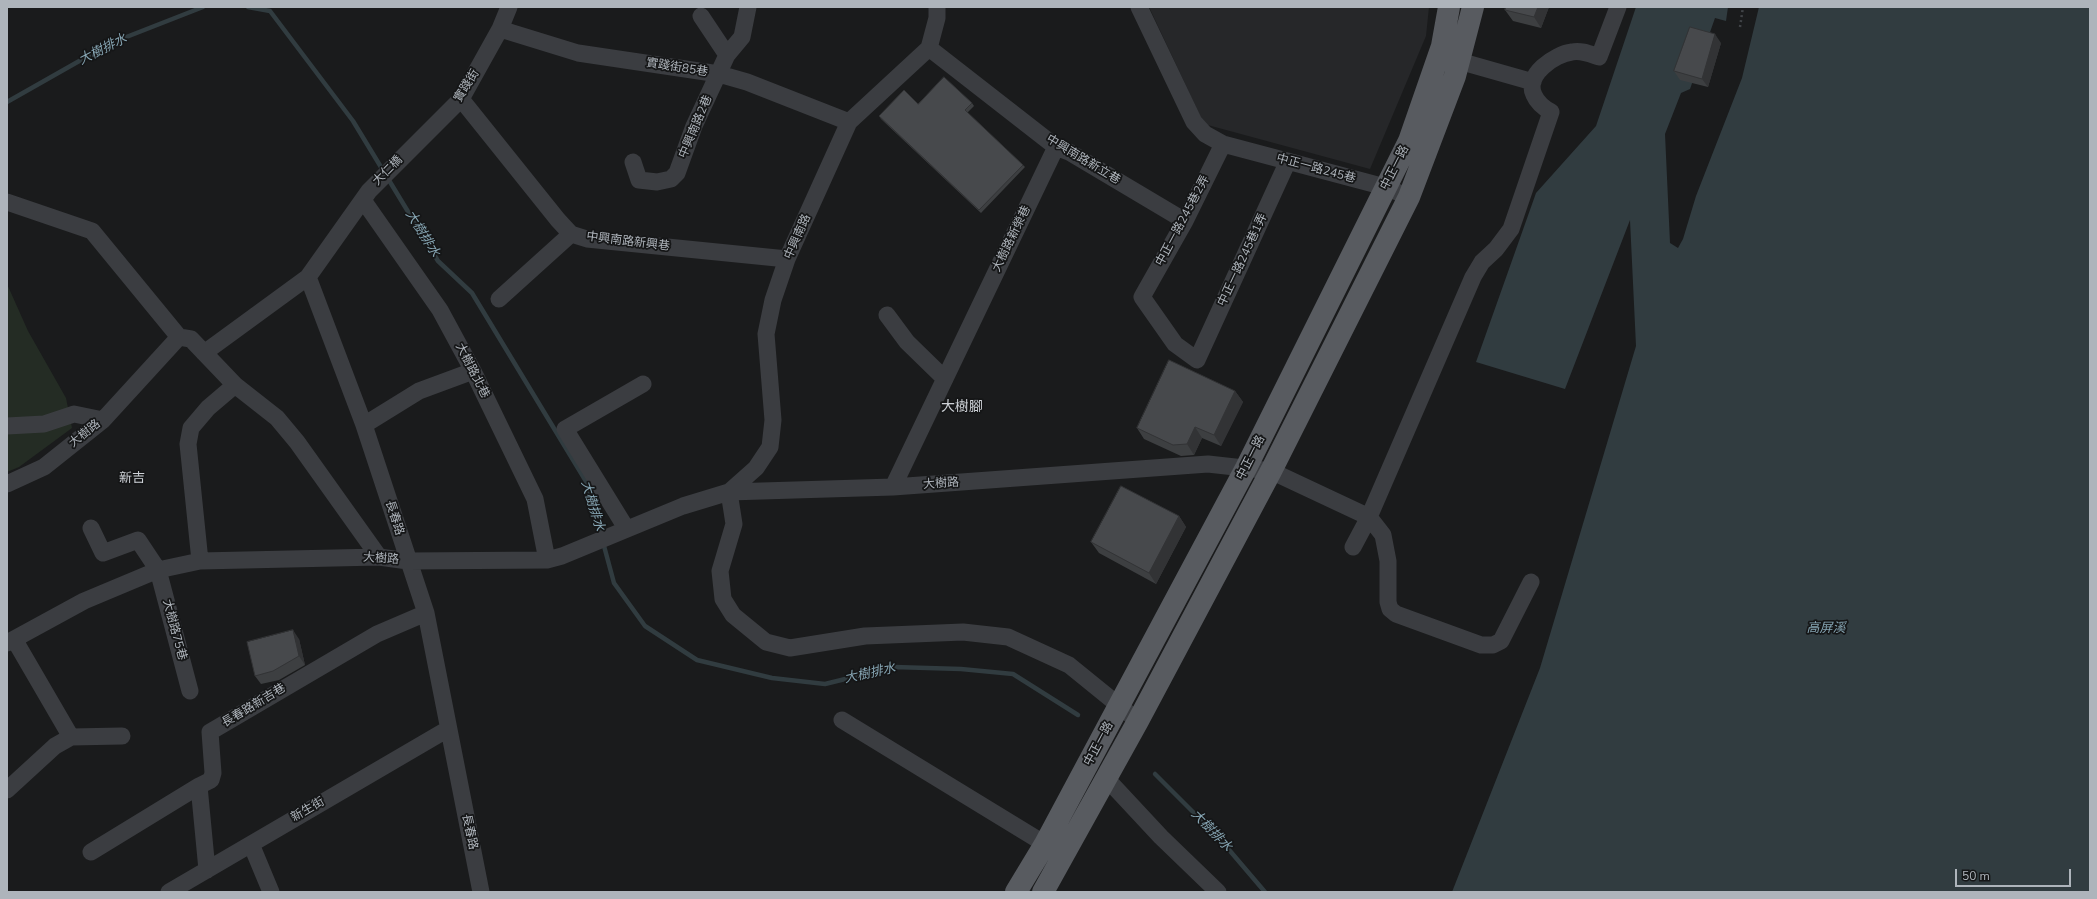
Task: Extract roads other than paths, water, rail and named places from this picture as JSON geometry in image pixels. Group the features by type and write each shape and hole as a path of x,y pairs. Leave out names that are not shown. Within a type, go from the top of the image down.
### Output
{"main road":[{"name":"中正一路","path":"1016,892 1045,844 1246,468 1409,141 1442,46 1449,7"},
{"name":"中正一路","path":"1043,892 1138,721 1271,471 1408,197 1459,61 1473,7"}],"street":[{"name":"實踐街","path":"407,152 461,99 500,29 509,7"},
{"name":"中興南路2巷","path":"633,162 639,180 657,182 671,179 677,173 694,126 727,55 742,37 748,7"},
{"path":"929,48 937,18 937,7"},
{"name":"中正一路245巷","path":"1138,7 1194,122 1206,134 1223,144 1385,188 1408,197"},
{"path":"1353,547 1369,517 1473,277 1482,262 1496,249 1511,229 1551,112 1538,101 1532,93 1533,82 1539,70 1560,54 1573,51 1586,52 1599,57 1618,7"},
{"path":"701,16 727,55"},
{"name":"實踐街85巷","path":"500,29 578,53 719,74 746,82 849,122"},
{"name":"中興南路","path":"729,492 756,468 770,447 773,420 766,334 774,300 788,259 849,122 929,48"},
{"name":"中興南路新立巷","path":"929,48 1056,147 1069,152 1185,221"},
{"path":"1459,61 1533,82"},
{"name":"中興南路新興巷","path":"461,99 558,220 571,234 587,239 788,259"},
{"name":"中正一路245巷2弄","path":"1142,297 1185,221 1223,144"},
{"name":"大樹路新榮巷","path":"893,487 1056,147"},
{"name":"大仁橋","path":"366,195 407,152"},
{"name":"中正一路245巷1弄","path":"1142,297 1175,344 1197,360 1288,161"},
{"path":"204,353 308,277 366,195"},
{"name":"大樹路北巷","path":"366,195 440,310 473,371 535,499 554,558"},
{"path":"7,202 92,231 180,337 191,339 235,386 277,418 297,442 379,557"},
{"path":"499,299 571,234"},
{"name":"長春路","path":"308,277 364,425 426,613 481,892"},
{"path":"887,315 907,342 945,379"},
{"name":"大樹路","path":"7,484 44,467 102,420 180,337"},
{"path":"364,425 419,391 473,371"},
{"path":"621,530 565,429 643,384"},
{"path":"200,561 188,444 190,428 208,408 235,386"},
{"path":"7,426 44,424 74,414 102,420"},
{"name":"大樹路","path":"11,641 84,601 158,570 200,561 379,557 408,561 554,558 683,506 729,492 893,487 1208,464 1271,471 1369,517"},
{"path":"729,492 734,524 720,570 723,599 733,615 766,642 790,648 865,636 963,632 1008,637 1069,665 1138,721"},
{"path":"1369,517 1383,535 1388,561 1388,602 1390,609 1396,614 1481,644 1493,645 1501,641 1531,582"},
{"name":"大樹路75巷","path":"91,528 103,553 138,540 158,570 190,691"},
{"name":"長春路新吉巷","path":"199,786 211,780 213,773 210,732 377,634 426,613"},
{"path":"11,641 71,736"},
{"path":"842,720 1045,844"},
{"name":"新生街","path":"169,892 448,729"},
{"path":"7,790 55,746 71,736 122,736"},
{"path":"1106,778 1161,837 1218,892"},
{"path":"91,852 199,786 207,870"},
{"path":"251,844 271,892"}],"water":[{"name":"高屏溪","path":"1636,7 1728,7 1726,21 1715,18 1690,89 1681,93 1665,134 1670,243 1678,248 1683,239 1696,196 1742,78 1759,7 2090,7 2090,892 1452,892 1540,668 1636,346 1630,220 1565,389 1476,362 1536,193 1596,126"}],"waterway":[{"name":"大樹排水","path":"7,102 111,43 203,7"},
{"name":"大樹排水","path":"248,7 270,11 353,121 438,261 472,293 587,483 614,583 645,626 697,660 772,678 825,684 894,667 961,669 1013,674 1078,715"},
{"name":"大樹排水","path":"1155,774 1219,838 1265,892"}],"district":[{"name":"大樹腳","path":"962,408"},
{"name":"新吉","path":"132,479"}]}
